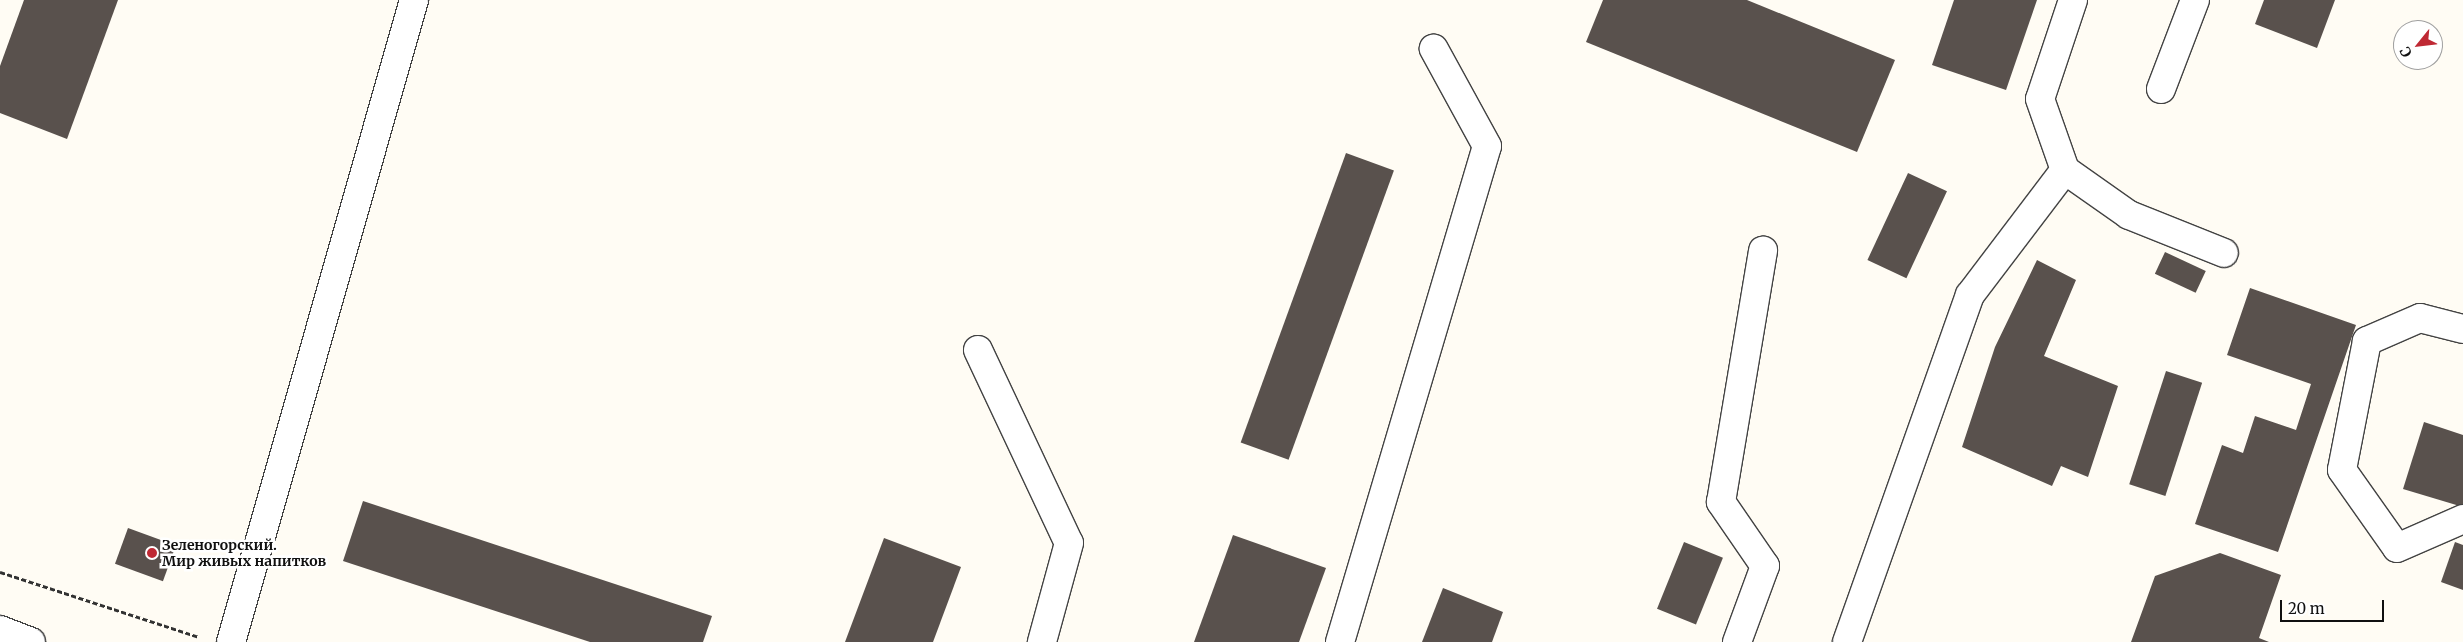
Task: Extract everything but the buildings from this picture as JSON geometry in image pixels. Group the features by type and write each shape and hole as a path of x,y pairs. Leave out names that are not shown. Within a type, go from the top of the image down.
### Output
{"lane":[{"path":"219,640 414,0"},
{"path":"2073,0 2040,99 2064,170 2129,214 2224,253"},
{"path":"2161,89 2195,0"},
{"path":"1340,642 1487,146 1434,49"},
{"path":"1847,642 1970,295 2064,170"},
{"path":"1737,642 1765,566 1721,502 1763,250"},
{"path":"2463,329 2420,318 2367,341 2342,470 2397,548 2463,519"},
{"path":"978,350 1069,543 1042,642"},
{"path":"0,630 31,642"}],"path":[{"path":"0,572 219,640"}],"place":[{"name":"Зеленогорский. Мир живых напитков","path":"152,553"}]}
